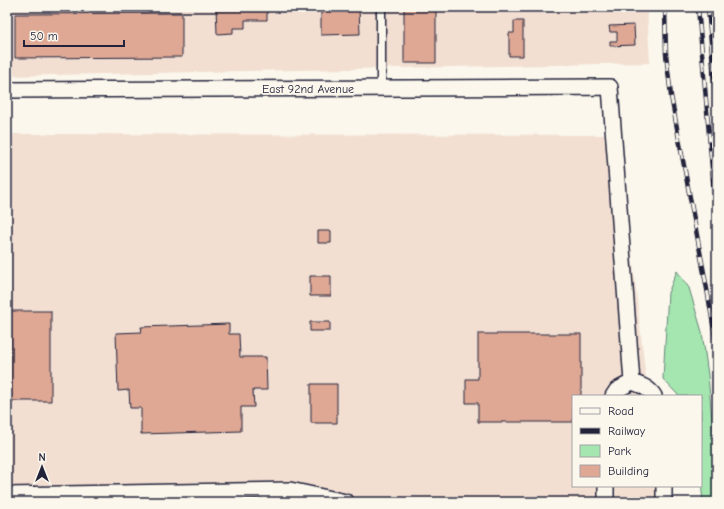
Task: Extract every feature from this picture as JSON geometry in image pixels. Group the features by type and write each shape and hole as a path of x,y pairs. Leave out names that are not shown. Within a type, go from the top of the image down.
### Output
{"street":[{"name":"East 92nd Avenue","path":"7,90 610,88 632,382"},
{"path":"614,395 617,390 632,382 644,386 653,395"},
{"path":"606,487 606,502"},
{"path":"664,487 664,502"},
{"path":"7,495 213,497 266,496 290,490 346,502"}],"lane":[{"path":"381,7 381,88"}],"shaded area":[{"path":"7,7 647,7 650,63 7,76"},
{"path":"14,134 618,135 648,395 572,395 572,487 659,487 660,502 7,502 7,140"}],"green space":[{"path":"677,271 689,288 702,332 708,375 717,476 717,502 703,502 702,487 702,395 678,395 663,379 668,293"}],"building":[{"path":"216,7 267,7 267,20 245,20 245,28 233,28 233,33 217,34"},
{"path":"321,7 359,7 360,34 321,35"},
{"path":"404,7 436,7 436,63 404,63"},
{"path":"182,13 182,57 15,58 15,14"},
{"path":"514,21 523,21 523,56 509,56 509,33 514,33"},
{"path":"634,25 635,45 610,46 610,41 617,41 617,32 610,32 609,26"},
{"path":"318,231 331,231 331,243 318,243"},
{"path":"310,276 331,276 331,296 310,296"},
{"path":"10,311 51,311 51,401 10,401"},
{"path":"310,322 330,322 330,331 310,331"},
{"path":"229,324 229,334 239,334 240,357 266,357 267,390 253,390 254,407 241,407 241,431 141,434 141,408 130,408 129,390 118,391 116,333 142,332 141,327"},
{"path":"478,334 581,334 581,395 572,395 572,422 478,422 478,403 466,403 466,379 478,379"},
{"path":"311,384 337,384 337,423 311,423"}],"railway":[{"path":"665,7 666,54 671,96 717,348"},
{"path":"698,7 717,226"},
{"path":"708,7 717,113"}]}
